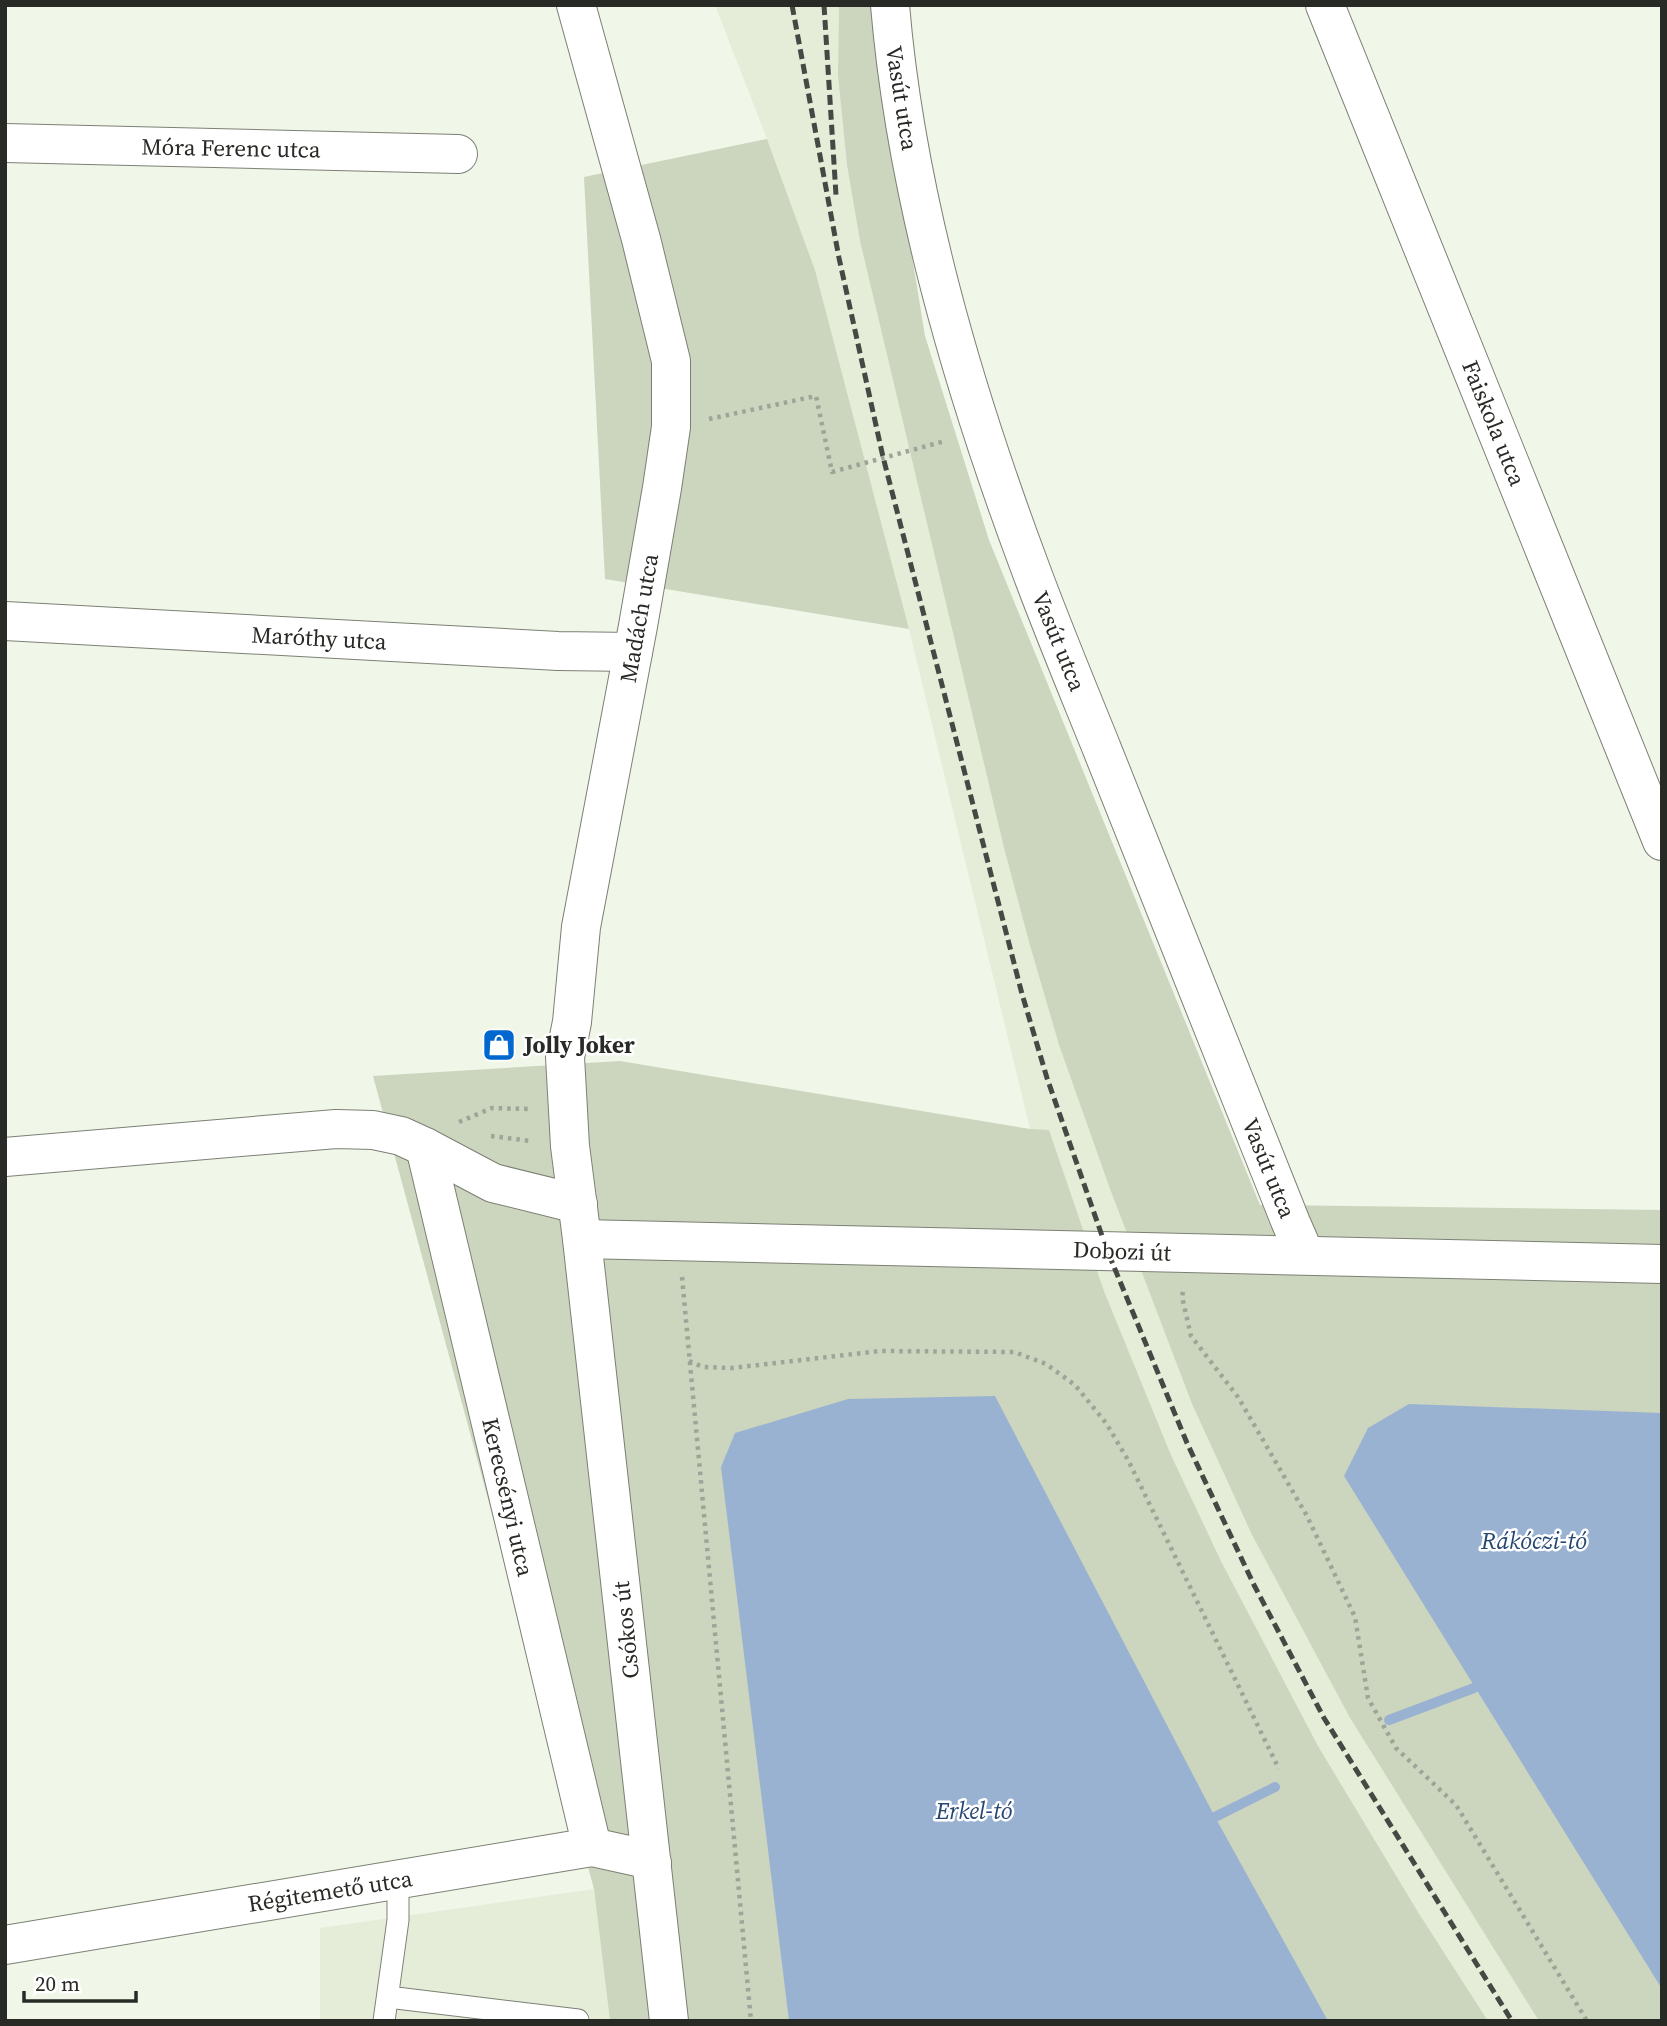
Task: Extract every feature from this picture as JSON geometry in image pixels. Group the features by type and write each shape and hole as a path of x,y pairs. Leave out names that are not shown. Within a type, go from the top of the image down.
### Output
{"street":[{"name":"Madách utca","path":"576,5 671,361 671,427 633,652 581,927 572,1022 565,1057 570,1146 580,1222"},
{"name":"Vasút utca","path":"890,5 907,142 969,390 1028,562 1305,1255"},
{"name":"Faiskola utca","path":"1325,5 1662,842"},
{"name":"Móra Ferenc utca","path":"5,143 458,154"},
{"name":"Maróthy utca","path":"5,621 558,651 633,652"},
{"path":"5,1157 336,1129 373,1130 401,1136 493,1183 580,1222"},
{"name":"Kerecsényi utca","path":"425,1147 592,1847"},
{"name":"Dobozi út","path":"580,1222 679,1243 1662,1264"},
{"name":"Csókos út","path":"580,1222 669,2021"},
{"name":"Régitemető utca","path":"5,1945 592,1847 642,1858 652,1863"}],"lane":[{"path":"384,2021 398,1920 398,1880"},
{"path":"388,1997 578,2020"}],"path":[{"path":"671,427 816,396 832,472 946,441 944,431"},
{"path":"478,1135 570,1146"},
{"path":"679,1243 751,2021"},
{"path":"1190,1253 1182,1297 1191,1336 1238,1396 1307,1516 1355,1617 1368,1698 1396,1748 1457,1805 1587,2021"},
{"path":"689,1361 703,1367 732,1368 880,1351 1014,1352 1046,1364 1075,1384 1106,1423 1128,1460 1279,1769"}],"shaded area":[{"path":"715,5 839,5 838,76 847,165 860,241 1004,848 1059,1045 1110,1189 1192,1404 1252,1535 1350,1718 1539,2021 1488,2021 1418,1912 1318,1746 1221,1561 1171,1455 1104,1291 1049,1131 1030,1129 909,629 815,270"},
{"path":"839,5 871,5 925,336 989,540 1260,1205 1662,1210 1662,2021 1539,2021 1350,1718 1252,1535 1192,1404 1110,1189 1059,1045 1004,848 860,241 847,165 838,76"},
{"path":"767,139 815,270 909,629 605,579 584,177"},
{"path":"620,1061 1049,1130 1104,1291 1171,1455 1221,1561 1318,1746 1418,1912 1488,2021 610,2021 594,1889 373,1076"},
{"path":"594,1889 610,2021 320,2021 320,1928"}],"water":[{"name":"Erkel-tó","path":"995,1396 1215,1817 1328,2021 789,2021 721,1467 735,1433 848,1399"},
{"name":"Rákóczi-tó","path":"1409,1404 1662,1413 1662,1989 1344,1476 1368,1428"}],"waterway":[{"path":"1389,1720 1474,1688"},
{"path":"1215,1817 1275,1787"}],"railway":[{"path":"792,5 839,258 883,457 1022,994 1047,1078 1107,1250 1187,1443 1254,1585 1324,1718 1512,2021"},
{"path":"824,5 836,195"}],"place":[{"name":"Jolly Joker","path":"499,1045"}]}
